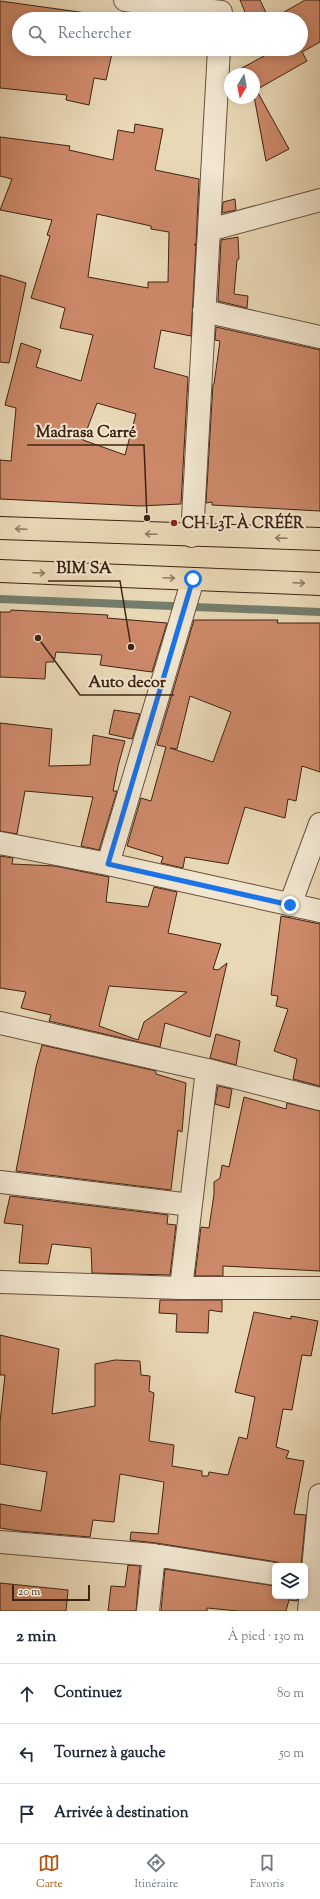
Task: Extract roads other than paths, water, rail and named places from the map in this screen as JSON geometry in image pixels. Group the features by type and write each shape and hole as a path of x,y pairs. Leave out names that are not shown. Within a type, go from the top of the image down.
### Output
{"main road":[{"path":"0,528 192,536 320,539"},
{"path":"0,571 320,584"}],"street":[{"path":"125,0 220,10"},
{"path":"192,536 219,56"},
{"path":"209,230 320,200"},
{"path":"204,311 320,337"},
{"path":"108,864 193,579"},
{"path":"290,905 320,824"},
{"path":"0,843 108,864 320,911"},
{"path":"0,1023 208,1070 320,1099"},
{"path":"181,1288 208,1070"},
{"path":"0,1182 191,1205"},
{"path":"0,1282 181,1288 320,1288"},
{"path":"309,1611 309,1579 320,1495"},
{"path":"0,1542 154,1555 272,1574"},
{"path":"148,1611 154,1555"}],"waterway":[{"path":"0,599 320,612"}],"place":[{"name":"Madrasa Carré","path":"147,518"},
{"name":"CH L3T À CRÉÉR","path":"174,523"},
{"name":"Auto decor","path":"38,638"},
{"name":"BIM SA","path":"131,647"}]}
